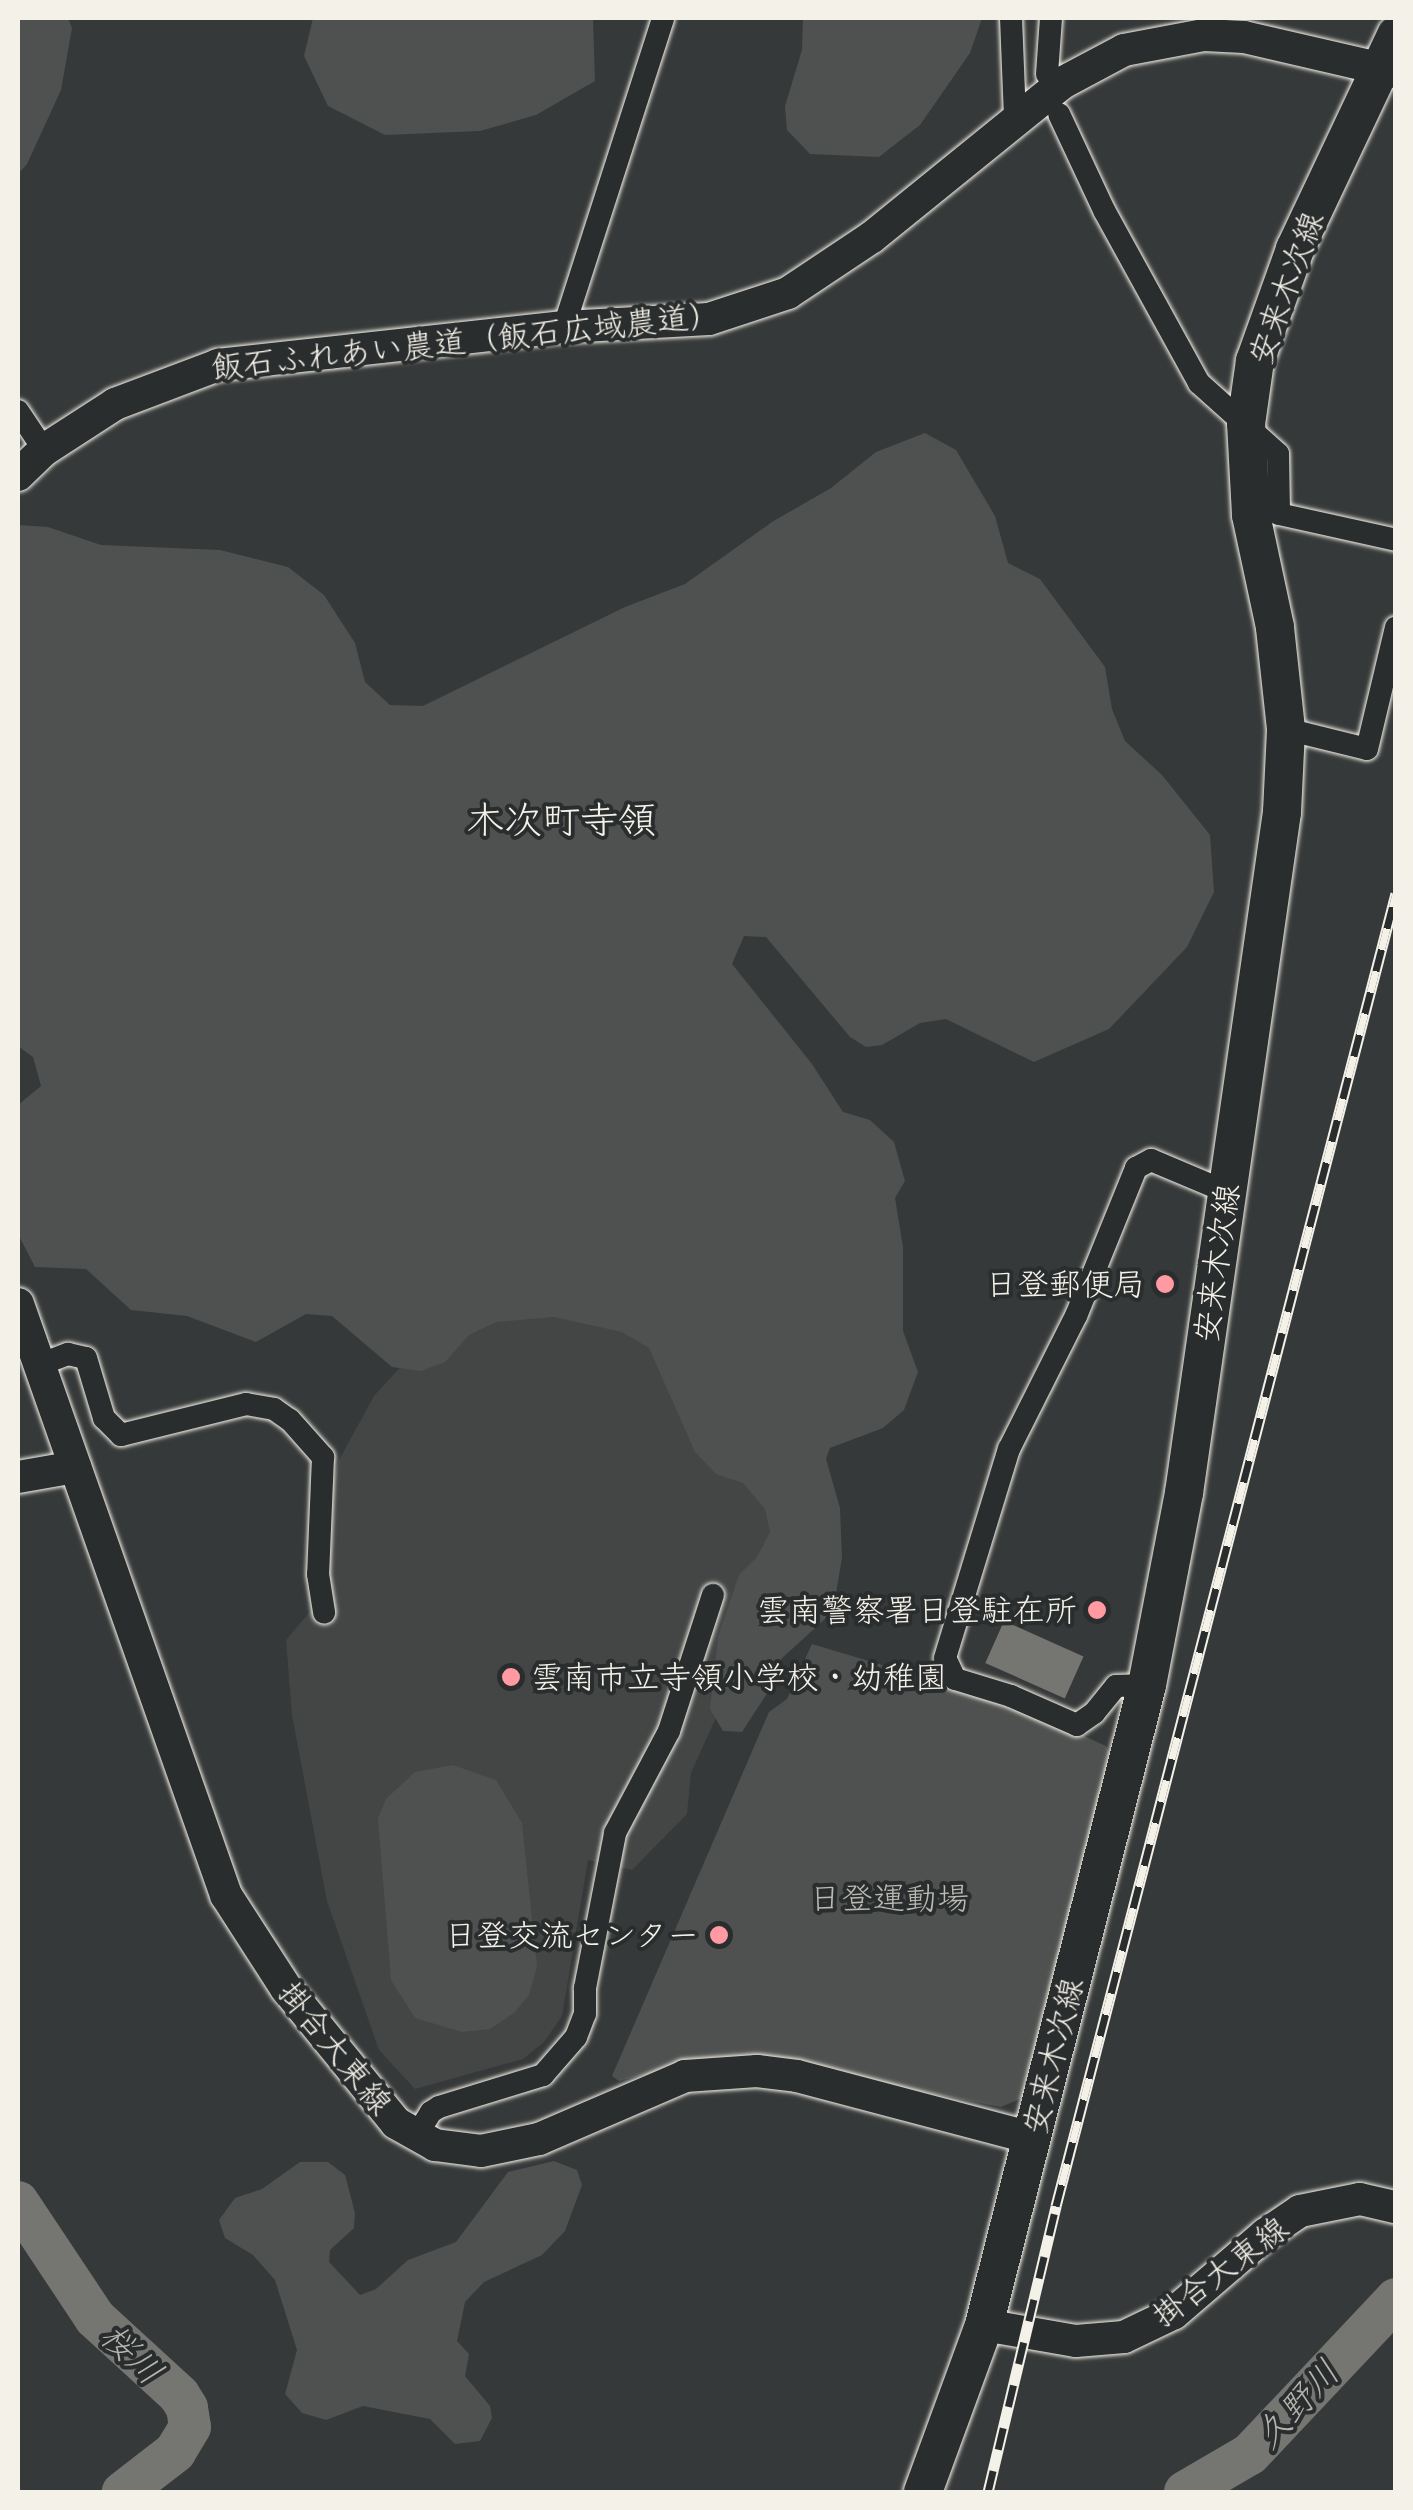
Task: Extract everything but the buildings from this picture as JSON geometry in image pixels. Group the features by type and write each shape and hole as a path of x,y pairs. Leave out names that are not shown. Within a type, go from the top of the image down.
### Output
{"main road":[{"name":"飯石ふれあい農道（飯石広域農道）","path":"18,475 44,450 149,388 218,365 564,328 710,319 788,293 872,237 1015,118 1086,67 1124,50 1204,35 1390,58"},
{"name":"安来木次線","path":"923,2492 984,2324 1147,1685 1184,1493 1282,812 1286,728 1275,626 1251,515 1246,424 1255,361 1295,249 1390,58"},
{"name":"掛合大東線","path":"18,1304 226,1895 251,1938 379,2106 416,2136 456,2150 513,2146 685,2076 757,2072 796,2076 1032,2138"},
{"path":"18,1477 75,1467"},
{"name":"掛合大東線","path":"984,2324 1076,2340 1124,2337 1174,2313 1266,2234 1300,2212 1329,2202 1385,2204"}],"street":[{"path":"564,328 663,18"},
{"path":"1011,18 1015,118"},
{"path":"1047,74 1051,18"},
{"path":"1058,114 1105,212 1199,383 1278,454 1280,514 1396,540"},
{"path":"18,410 44,450"},
{"path":"1286,728 1367,750 1396,627"},
{"path":"1147,1685 1116,1686 1094,1714 1076,1725 1010,1696 954,1680 945,1658 1009,1449 1076,1316 1136,1168 1151,1160 1226,1192"},
{"path":"39,1365 68,1354 86,1358 104,1418 120,1435 246,1404 274,1409 290,1420 323,1457 318,1574 324,1613"},
{"path":"416,2136 431,2112 440,2107 543,2075 576,2037 585,2014 585,1988 615,1832 669,1731 712,1595"}],"shaded area":[{"name":"雲南市立寺領小学校・幼稚園","path":"475,1285 590,1286 799,1484 757,1626 691,1773 687,1814 632,1870 588,1860 562,2016 544,2042 523,2059 415,2089 379,2050 327,1901 292,1715 286,1640 325,1594 323,1526 339,1460 374,1396"},
{"path":"1004,1621 1083,1656 1065,1698 985,1663"}],"green space":[{"path":"18,18 68,18 72,28 61,90 27,164 18,174"},
{"path":"313,18 593,18 595,81 536,115 480,131 385,135 328,106 304,56"},
{"path":"803,18 982,18 970,53 920,125 879,157 810,154 787,130 785,106 802,50"},
{"path":"925,433 956,450 995,516 1008,563 1040,579 1105,667 1112,709 1125,741 1162,775 1210,835 1214,892 1187,947 1109,1029 1034,1062 946,1019 920,1023 882,1045 866,1047 850,1037 766,937 744,936 732,964 812,1064 843,1112 870,1120 894,1142 905,1181 895,1198 903,1247 903,1331 918,1372 904,1410 883,1428 830,1448 826,1459 840,1508 842,1558 836,1593 825,1619 781,1659 779,1675 742,1732 723,1731 710,1709 718,1637 739,1575 757,1557 770,1532 765,1509 743,1483 716,1474 695,1452 649,1348 622,1332 554,1317 496,1322 469,1335 445,1362 421,1371 392,1367 332,1316 306,1314 256,1342 187,1316 131,1310 86,1269 35,1267 18,1234 18,1105 41,1086 33,1057 18,1046 18,525 48,527 101,545 220,550 288,567 324,595 355,643 365,682 390,705 423,706 625,607 685,584 772,522 831,488 876,452"},
{"name":"日登運動場","path":"812,1644 1016,1705 1106,1746 1110,1753 1029,2095 1001,2107 774,2063 716,2057 619,2081 612,2076 769,1712 787,1699"},
{"path":"453,1765 496,1780 522,1823 537,1966 529,1995 514,2013 490,2029 462,2032 415,2018 391,1980 378,1818 386,1799 415,1772"},
{"path":"554,2161 577,2170 582,2185 565,2231 542,2255 484,2282 465,2302 457,2341 469,2354 465,2376 490,2406 492,2418 480,2441 455,2444 430,2419 363,2406 326,2420 302,2413 285,2394 297,2350 275,2280 253,2255 225,2238 219,2220 235,2198 262,2189 300,2162 328,2162 345,2175 355,2213 354,2228 330,2250 329,2262 360,2295 376,2289 408,2260 456,2242 508,2172"}],"waterway":[{"name":"桜川","path":"18,2202 95,2318 179,2395 187,2408 190,2427 175,2452 123,2492"},
{"name":"久野川","path":"1185,2492 1250,2454 1396,2299"}],"railway":[{"path":"988,2492 1056,2206 1396,893"}],"place":[{"name":"日登郵便局","path":"1165,1284"},
{"name":"雲南警察署日登駐在所","path":"1097,1610"},
{"name":"雲南市立寺領小学校・幼稚園","path":"511,1677"},
{"name":"日登交流センター","path":"719,1935"}],"district":[{"name":"木次町寺領","path":"561,821"}]}
